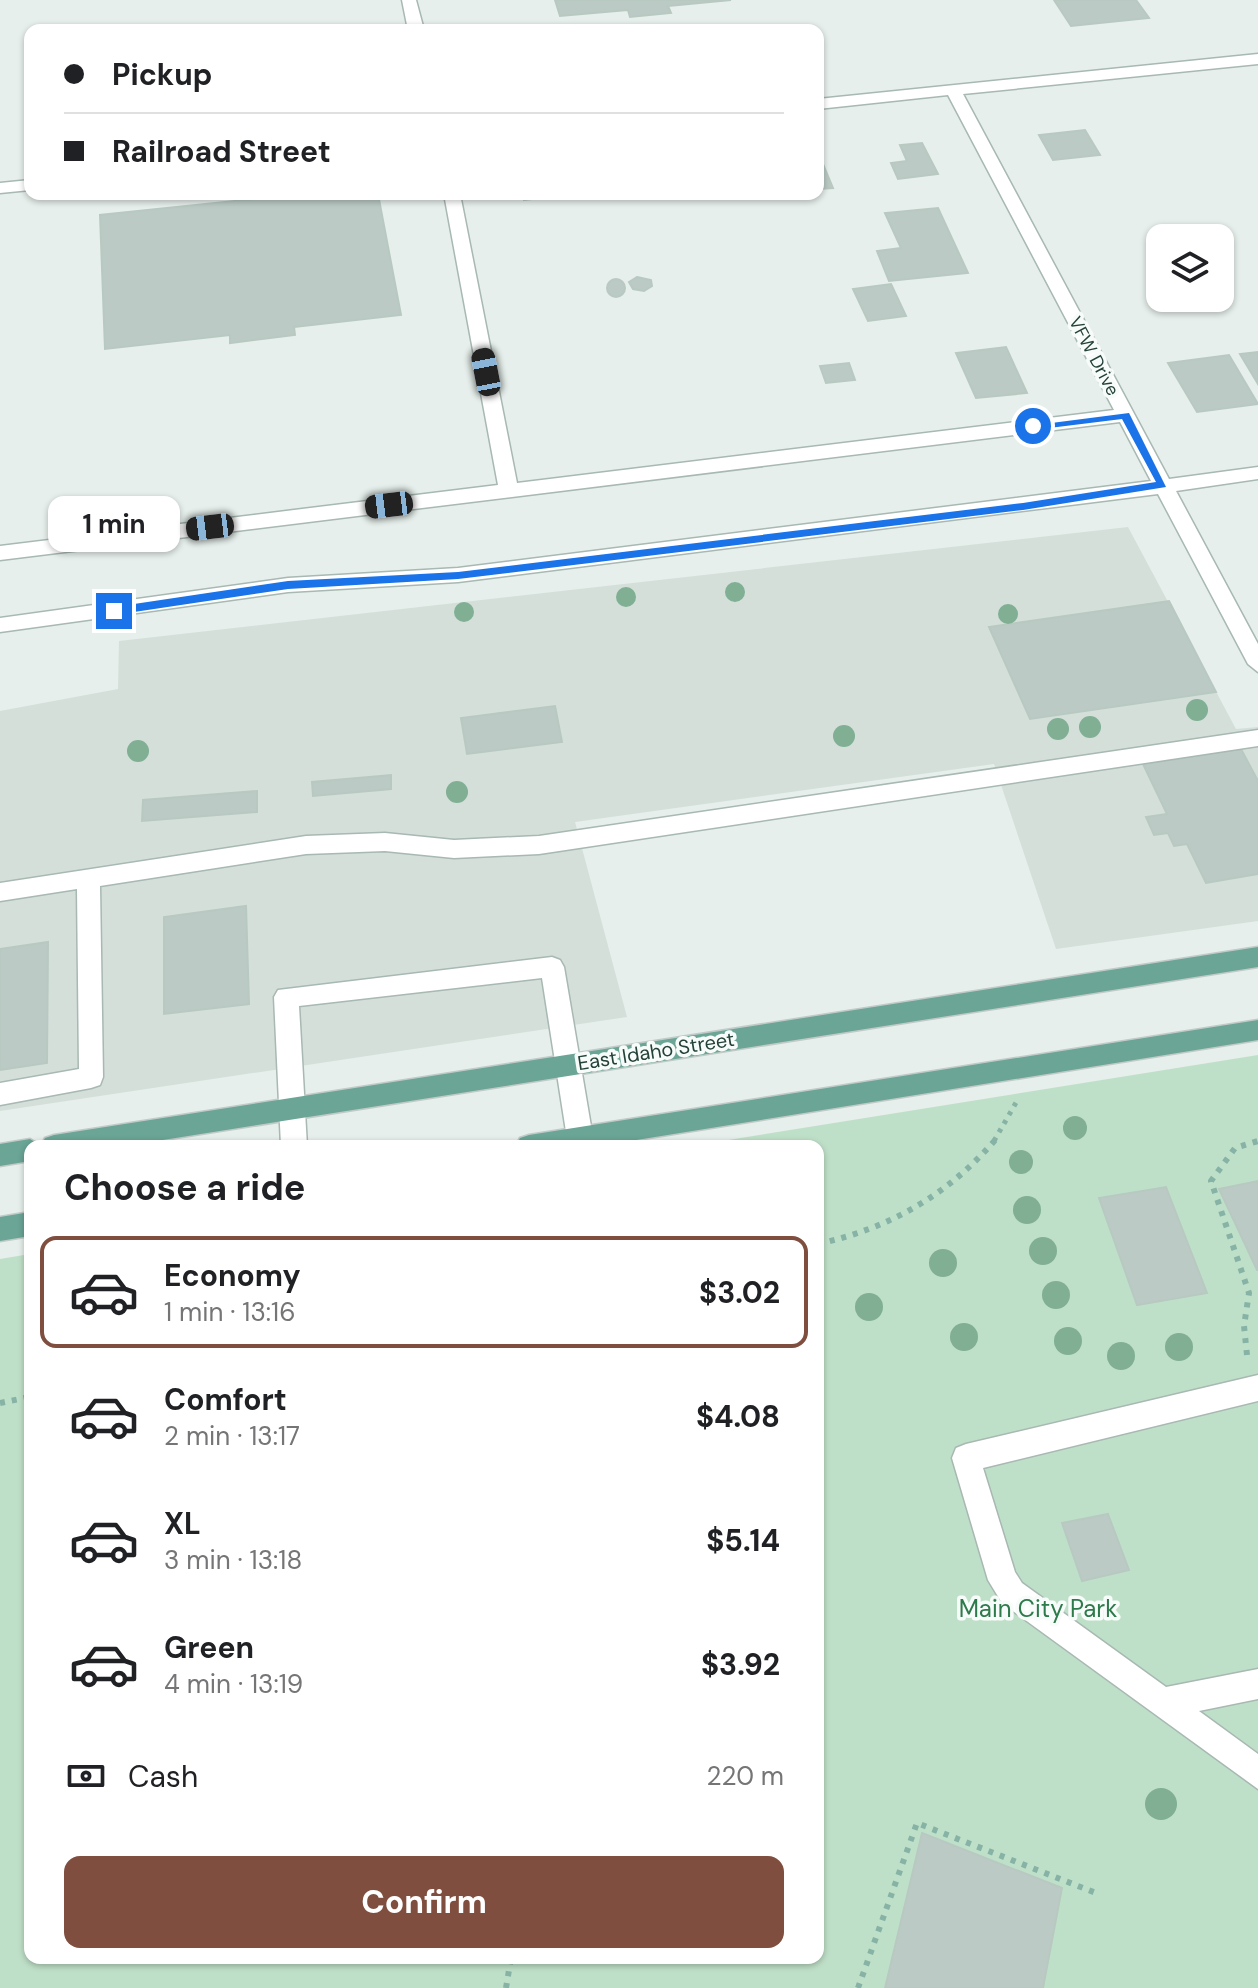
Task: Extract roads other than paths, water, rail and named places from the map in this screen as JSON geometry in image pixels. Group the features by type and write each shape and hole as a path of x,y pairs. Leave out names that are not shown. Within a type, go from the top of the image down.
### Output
{"main road":[{"name":"East Idaho Street","path":"91,1140 1258,957"},
{"path":"567,1140 1258,1030"},
{"path":"0,1155 24,1151"},
{"path":"0,1229 24,1225"}],"street":[{"path":"409,0 415,24"},
{"path":"824,103 1258,59"},
{"name":"VFW Drive","path":"953,90 1258,664"},
{"path":"0,188 24,186"},
{"path":"453,200 509,491"},
{"path":"0,553 1125,415"},
{"path":"0,625 288,585 474,574 1023,506 1258,473"},
{"path":"0,892 246,852 353,842 454,849 539,845 1258,738"},
{"path":"0,1094 91,1077 88,877"},
{"path":"293,1140 286,997 552,967 580,1138"},
{"path":"1254,1377 966,1458 1003,1580 1012,1593 1258,1773"},
{"path":"1161,1703 1258,1684"}],"park label":[{"name":"Main City Park","path":"1038,1608"}]}
